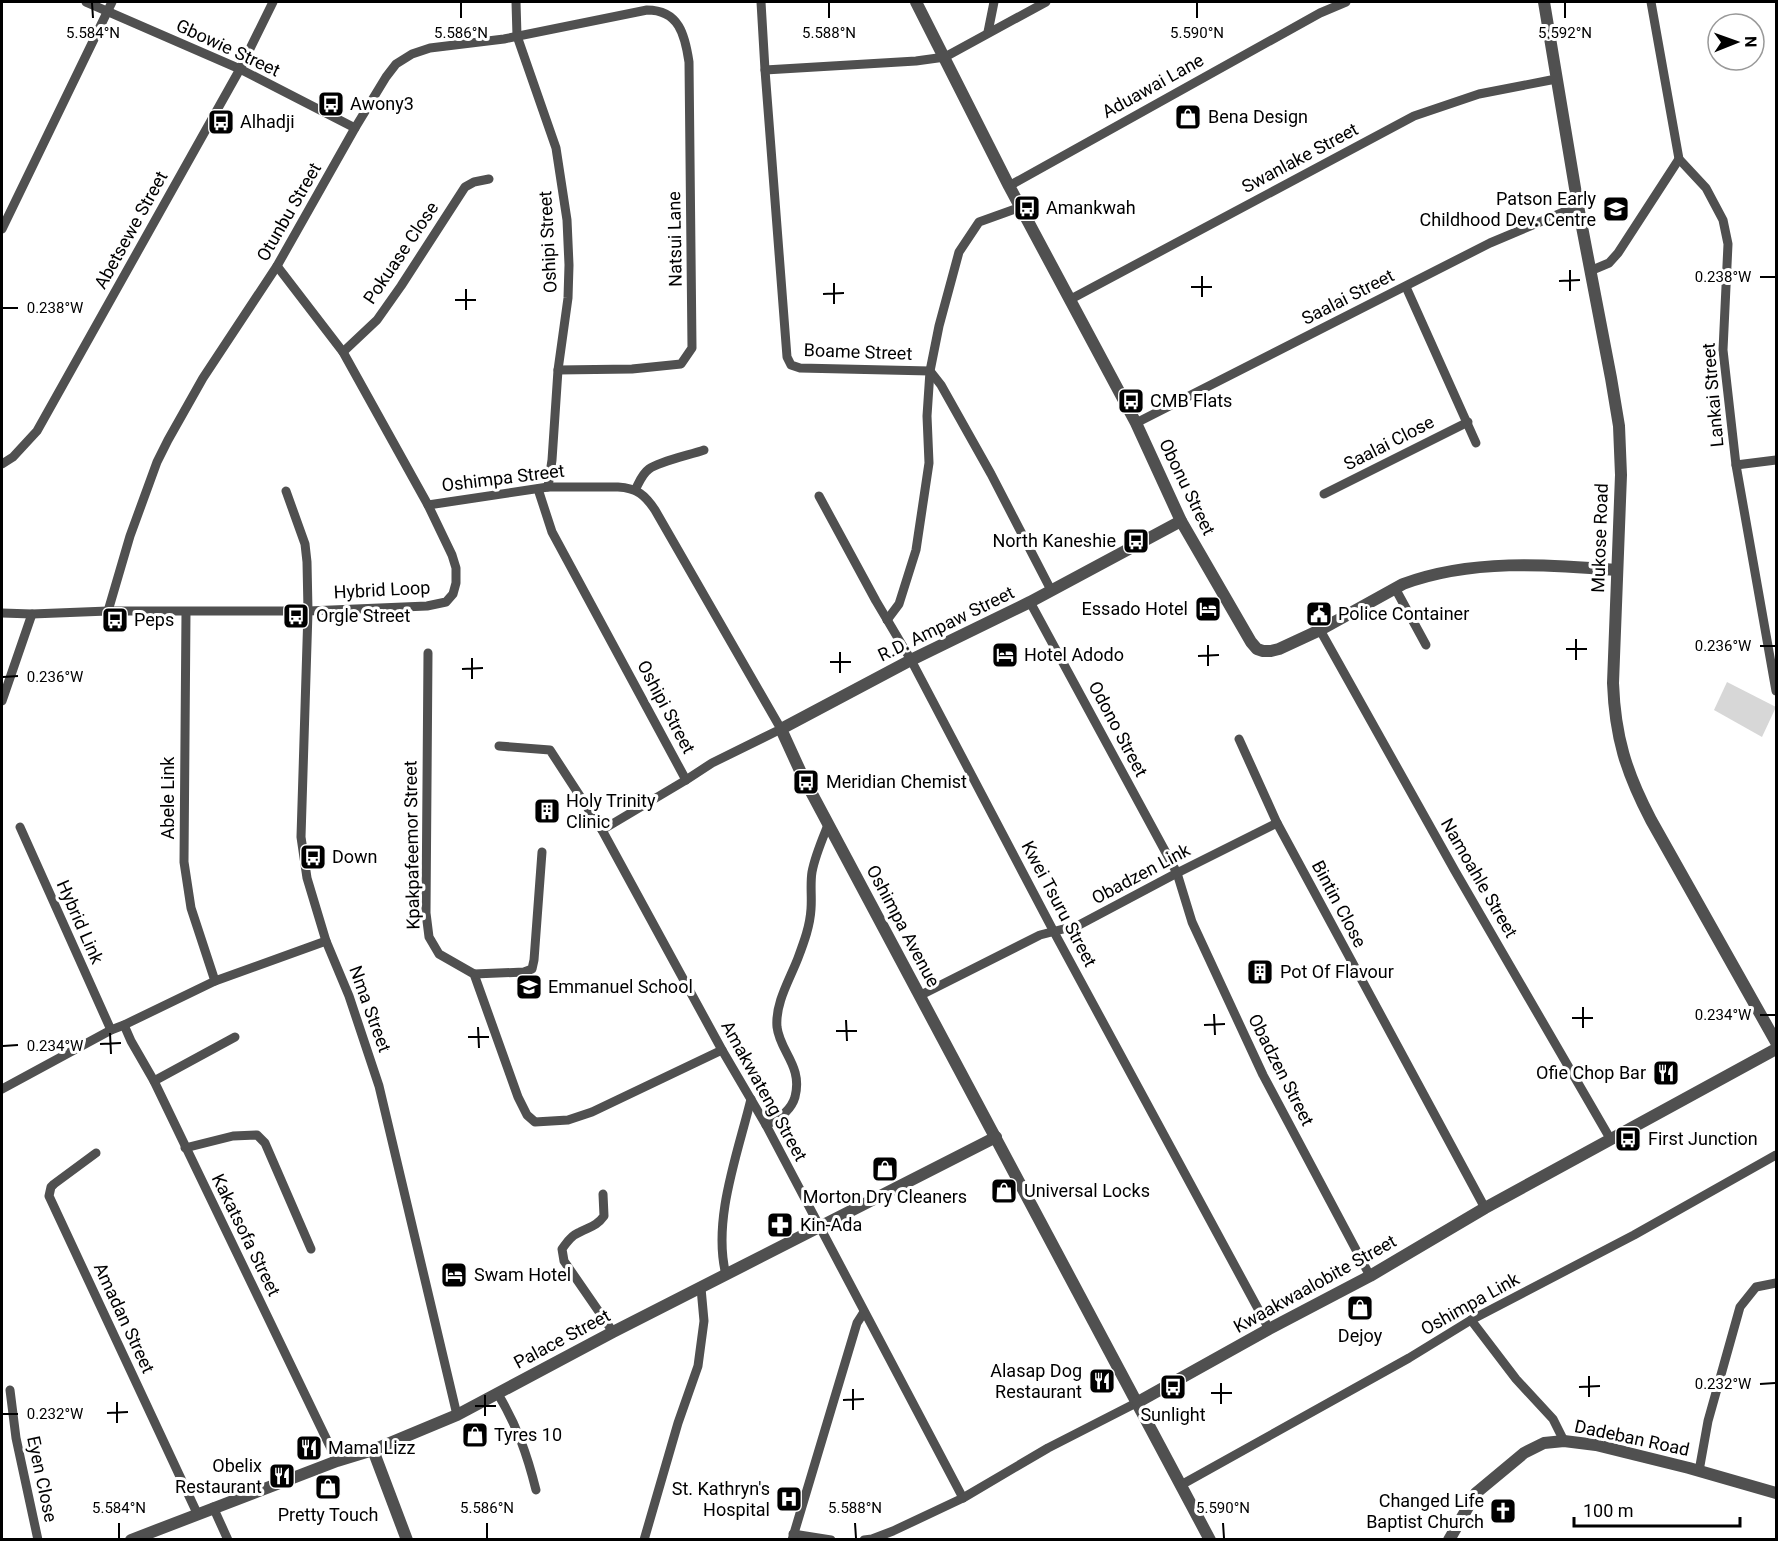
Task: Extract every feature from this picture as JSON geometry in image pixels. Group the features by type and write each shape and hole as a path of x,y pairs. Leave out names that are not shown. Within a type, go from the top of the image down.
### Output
{"street":[{"name":"Gbowie Street","path":"86,2 240,69 355,128"},
{"path":"2,229 112,2"},
{"name":"Abetsewe Street","path":"2,464 13,457 37,431 240,69 273,2"},
{"name":"Oshipi Street","path":"516,2 518,36 555,148 567,220 568,298 558,370 548,487"},
{"name":"Boame Street","path":"761,2 787,357 791,365 800,368 930,371 946,394 991,474 1051,590"},
{"name":"Obonu Street","path":"916,2 1009,186 1136,423 1181,521 1257,649 1271,651 1279,649 1416,579 1482,567 1567,566 1617,570"},
{"path":"988,32 994,2"},
{"path":"765,70 916,61 945,57 1046,2"},
{"name":"Aduawai Lane","path":"1009,186 1320,13 1346,2"},
{"name":"Mukose Road","path":"1544,2 1578,206 1619,426 1621,475 1614,631 1614,712 1621,748 1638,794 1651,820 1776,1042"},
{"path":"1590,271 1609,263 1618,253 1678,159 1651,2"},
{"name":"Otunbu Street","path":"108,611 130,536 157,462 203,378 277,266 386,77 404,59 429,48 518,36 647,6"},
{"name":"Natsui Lane","path":"558,370 632,369 681,363 692,348 689,62 680,26 671,17 647,6"},
{"name":"Swanlake Street","path":"1071,299 1414,116 1479,94 1556,79"},
{"name":"Lankai Street","path":"1678,159 1706,188 1723,220 1728,244 1723,350 1736,465 1776,692"},
{"name":"Pokuase Close","path":"343,352 377,320 465,188 474,182 489,178"},
{"name":"Saalai Street","path":"1136,423 1490,243 1578,206"},
{"path":"887,620 899,604 916,550 929,463 927,416 930,371 939,326 959,252 979,222 1021,207"},
{"name":"Hybrid Loop","path":"2,613 308,610 428,606 446,602 453,594 456,568 428,505 343,352 277,266"},
{"path":"1406,287 1476,443"},
{"name":"Saalai Close","path":"1324,494 1468,422"},
{"path":"635,490 648,469 704,450"},
{"path":"1736,465 1776,460"},
{"name":"Oshimpa Street","path":"428,505 548,487 618,487 635,490"},
{"name":"Oshipi Street","path":"538,489 552,532 686,780"},
{"name":"Oshimpa Avenue","path":"635,490 642,493 655,510 781,729 828,825 1137,1402"},
{"name":"Nma Street","path":"286,491 305,544 307,562 308,610 301,837 306,878 326,941 349,996 379,1086 457,1415"},
{"name":"Kwei Tsuru Street","path":"819,496 911,660 1054,932 1269,1329"},
{"name":"R.D. Ampaw Street","path":"602,830 712,763 911,660 1030,602 1181,521"},
{"path":"1395,588 1426,645"},
{"name":"Odono Street","path":"1030,602 1177,873"},
{"name":"Abele Link","path":"186,612 184,862 191,908 215,981"},
{"path":"2,701 32,614"},
{"name":"Namoahle Street","path":"1320,630 1455,871 1611,1140"},
{"name":"Kpakpafeemor Street","path":"428,653 426,913 429,937 440,954 474,974"},
{"name":"Bintin Close","path":"1239,739 1277,823 1485,1208"},
{"name":"Amakwateng Street","path":"499,746 550,750 602,830 722,1050 766,1125 963,1498"},
{"name":"Obadzen Link","path":"921,995 1040,935 1079,925 1277,823"},
{"path":"766,1125 782,1116 794,1099 796,1076 777,1029 778,1017 783,994 807,931 811,910 813,868 828,825"},
{"name":"Hybrid Link","path":"20,827 111,1030"},
{"path":"542,852 532,969 524,972 474,974 527,1116 535,1122 568,1120 592,1112 722,1050"},
{"name":"Obadzen Street","path":"1177,873 1192,922 1263,1075 1370,1276"},
{"path":"2,1089 111,1030 215,981 326,941"},
{"name":"Kakatsofa Street","path":"124,1025 154,1080 337,1461"},
{"path":"154,1080 235,1037"},
{"name":"Kwaakwaalobite Street","path":"864,1539 872,1539 893,1531 963,1498 1048,1448 1370,1276 1485,1208 1776,1049"},
{"path":"726,1275 722,1245 725,1206 751,1099"},
{"path":"186,1148 233,1136 257,1135 265,1143 311,1249"},
{"name":"Palace Street","path":"131,1539 337,1461 373,1450 457,1415 613,1332 996,1137"},
{"name":"Amadan Street","path":"96,1153 51,1187 49,1196 197,1513"},
{"name":"Oshimpa Link","path":"1181,1485 1409,1358 1472,1320 1634,1235 1776,1155"},
{"path":"603,1194 604,1216 600,1222 579,1232 562,1249 564,1261 613,1332"},
{"path":"1699,1471 1708,1421 1740,1307 1756,1287 1776,1283"},
{"path":"644,1539 678,1423 698,1366 704,1321 700,1288"},
{"path":"831,1539 792,1537 857,1323 864,1312"},
{"path":"1472,1320 1516,1379 1552,1419 1564,1441"},
{"name":"Eyen Close","path":"10,1389 16,1438 38,1539"},
{"path":"498,1394 526,1450 536,1490"},
{"path":"1137,1402 1210,1539"},
{"name":"Dadeban Road","path":"1449,1539 1476,1493 1514,1460 1544,1443 1564,1441 1596,1445 1776,1493"},
{"path":"373,1450 407,1539"},
{"path":"213,1507 228,1539"}],"shaded area":[{"path":"1727,682 1776,707 1762,737 1714,710"}],"place":[{"name":"Awony3","path":"331,104"},
{"name":"Bena Design","path":"1188,117"},
{"name":"Alhadji","path":"221,122"},
{"name":"Amankwah","path":"1027,208"},
{"name":"Patson Early Childhood Dev. Centre","path":"1616,209"},
{"name":"CMB Flats","path":"1131,401"},
{"name":"North Kaneshie","path":"1136,541"},
{"name":"Essado Hotel","path":"1208,609"},
{"name":"Police Container","path":"1319,614"},
{"name":"Orgle Street","path":"296,616"},
{"name":"Peps","path":"115,620"},
{"name":"Hotel Adodo","path":"1005,655"},
{"name":"Meridian Chemist","path":"806,782"},
{"name":"Holy Trinity Clinic","path":"547,811"},
{"name":"Down","path":"313,857"},
{"name":"Pot Of Flavour","path":"1260,972"},
{"name":"Emmanuel School","path":"529,987"},
{"name":"Ofie Chop Bar","path":"1666,1073"},
{"name":"First Junction","path":"1628,1139"},
{"name":"Morton Dry Cleaners","path":"885,1169"},
{"name":"Universal Locks","path":"1004,1191"},
{"name":"Kin-Ada","path":"780,1225"},
{"name":"Swam Hotel","path":"454,1275"},
{"name":"Dejoy","path":"1360,1308"},
{"name":"Alasap Dog Restaurant","path":"1102,1381"},
{"name":"Sunlight","path":"1173,1387"},
{"name":"Tyres 10","path":"475,1435"},
{"name":"Mama Lizz","path":"309,1448"},
{"name":"Obelix Restaurant","path":"282,1476"},
{"name":"Pretty Touch","path":"328,1487"},
{"name":"St. Kathryn's Hospital","path":"789,1499"},
{"name":"Changed Life Baptist Church","path":"1503,1511"}]}
